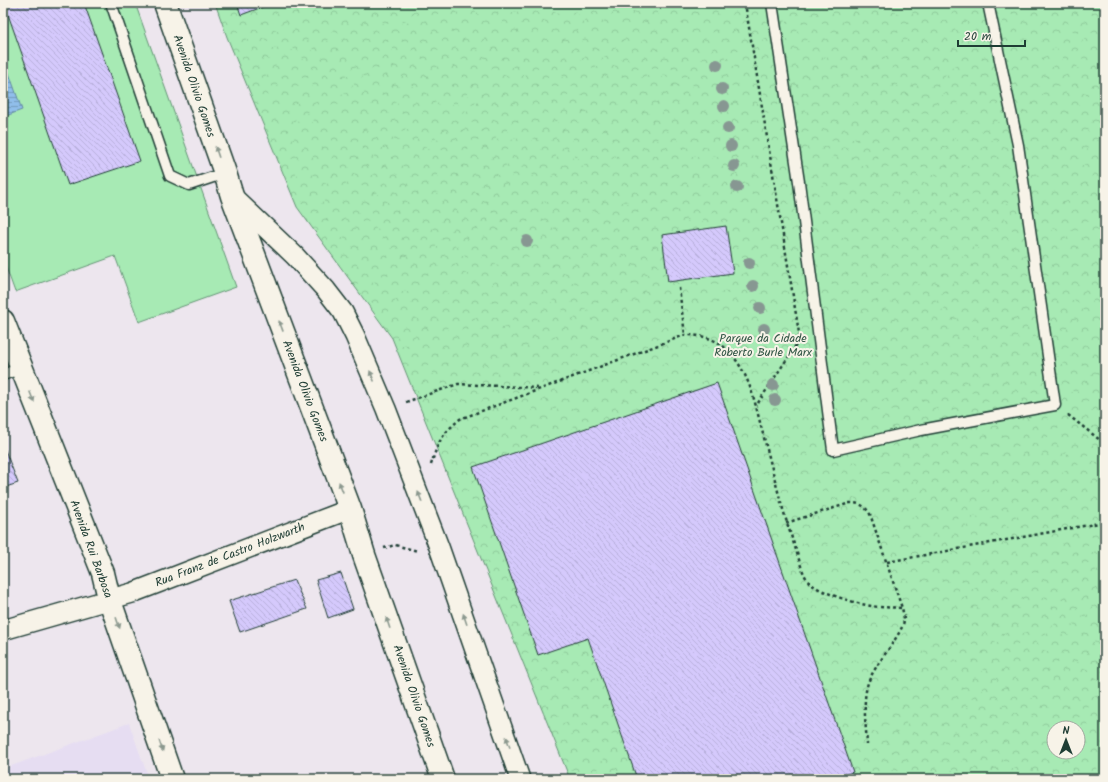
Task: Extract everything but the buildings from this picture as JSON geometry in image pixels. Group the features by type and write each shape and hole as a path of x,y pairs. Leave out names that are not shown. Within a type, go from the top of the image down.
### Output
{"main road":[{"name":"Avenida Olivio Gomes","path":"165,3 232,196 350,509 364,555 443,779"},
{"name":"Avenida Rui Barbosa","path":"3,321 12,371 103,573 109,598 172,779"}],"street":[{"path":"232,196 295,256 326,290 343,312 356,336 439,547 520,779"},
{"name":"Rua Franz de Castro Holzwarth","path":"3,630 109,598 132,593 350,509"}],"lane":[{"path":"111,3 170,176 189,185 225,173"},
{"path":"772,3 798,182 833,450 921,430 1055,405 1018,144 988,3"}],"path":[{"path":"745,3 800,339 755,406"},
{"path":"679,288 685,335"},
{"path":"430,467 437,445 446,431 460,419 685,335 700,335 718,343 730,354 735,359 749,383 786,523 804,574 810,583 839,598 871,606 902,608"},
{"path":"386,409 458,384 542,388"},
{"path":"1055,405 1105,444"},
{"path":"786,523 850,503 860,503 865,506 870,514 902,608 904,622 898,634 877,665 868,683 865,702 867,745"},
{"path":"887,562 1105,522"},
{"path":"364,555 395,544 423,552 439,547"}],"shaded area":[{"path":"129,723 149,779 3,779 3,769"}],"green space":[{"path":"3,3 135,3 236,287 139,322 115,256 15,292 3,259"},
{"name":"Parque da Cidade Roberto Burle Marx","path":"215,3 1105,3 1105,779 570,779 392,338 297,207 227,37"}],"water":[{"path":"3,56 22,110 3,117"}]}
